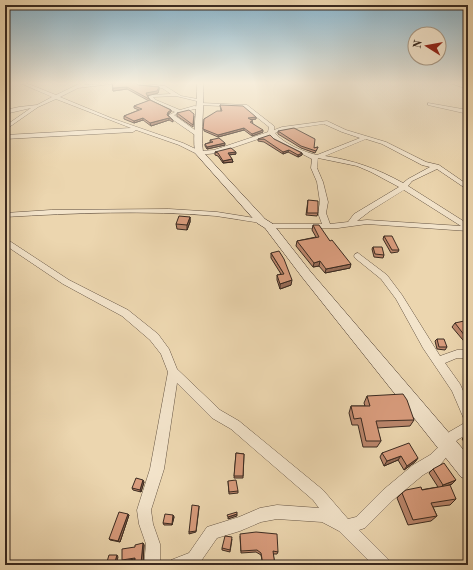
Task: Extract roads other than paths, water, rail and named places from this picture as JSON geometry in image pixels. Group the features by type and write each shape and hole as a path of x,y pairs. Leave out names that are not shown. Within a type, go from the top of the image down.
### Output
{"street":[{"path":"5,128 33,110"},
{"path":"87,110 181,144 199,153 265,223 468,470"},
{"path":"174,110 179,112"},
{"path":"186,110 171,116 197,134"},
{"path":"199,153 197,134 200,110"},
{"path":"250,110 272,126 271,132"},
{"path":"457,110 468,112"},
{"path":"199,153 215,152 271,132 311,123 325,122 344,131 384,143 424,164 437,166 468,188"},
{"path":"5,136 140,130"},
{"path":"271,132 277,139 315,158 314,168 320,182 324,202 322,213 327,226"},
{"path":"318,157 367,137"},
{"path":"309,155 357,164 403,187 468,228"},
{"path":"351,224 360,213 403,187 410,180 437,166"},
{"path":"5,215 51,212 169,212 217,214 265,223 338,226 367,222 468,228"},
{"path":"454,218 468,218"},
{"path":"5,242 66,282 125,313 154,337 165,352 172,372 216,414 235,425 309,487 384,565"},
{"path":"358,256 384,277 407,309 419,332 456,388 468,415"},
{"path":"439,361 457,354 468,354"},
{"path":"152,565 152,544 144,510 157,469 172,372"},
{"path":"176,565 194,559 212,532 240,524 260,515 277,512 323,515 346,527 360,523 388,495 435,460 448,446 453,436 468,427"}]}
